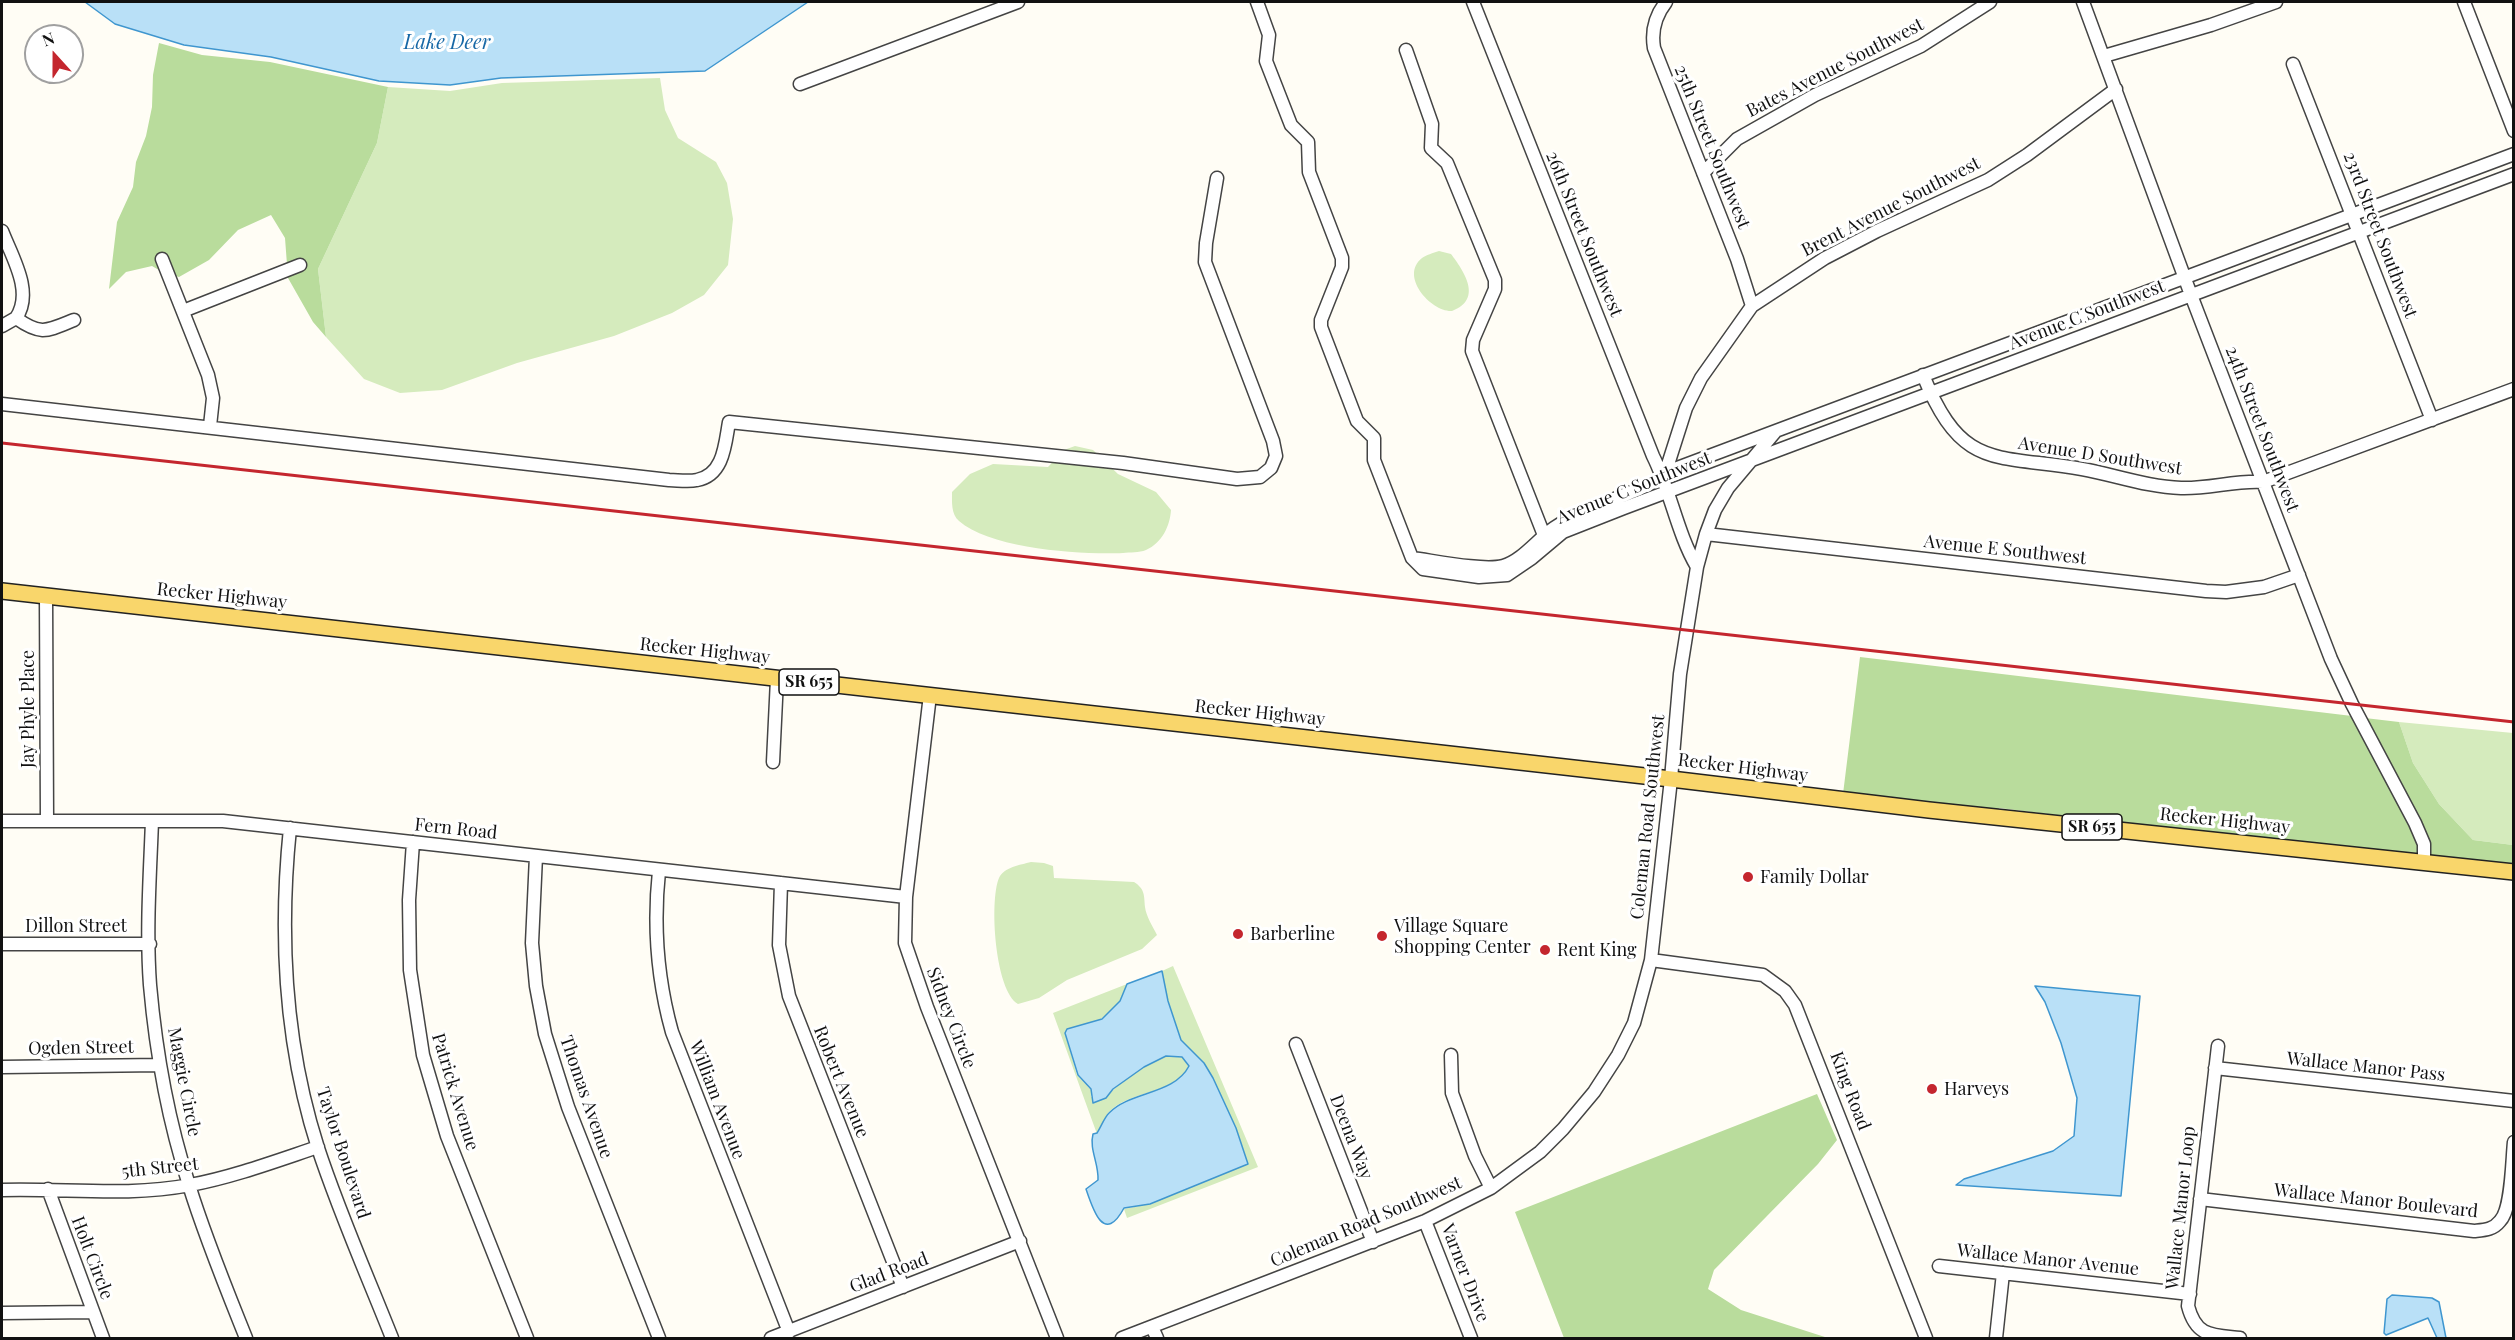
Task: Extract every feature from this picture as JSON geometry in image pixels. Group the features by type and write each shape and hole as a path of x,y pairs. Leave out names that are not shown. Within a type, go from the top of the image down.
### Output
{"main road":[{"name":"Recker Highway","path":"2,591 1671,778 1929,810 2514,872"}],"street":[{"path":"800,84 1018,2"},
{"name":"Avenue C Southwest","path":"1257,2 1269,35 1266,60 1291,124 1308,142 1309,172 1342,258 1342,267 1321,320 1321,327 1357,421 1374,438 1374,460 1412,558 1502,567 1563,532 2514,174"},
{"name":"26th Street Southwest","path":"1473,2 1648,446 1664,477"},
{"name":"25th Street Southwest","path":"1666,2 1659,11 1653,30 1654,48 1737,259 1752,306"},
{"name":"Bates Avenue Southwest","path":"1703,173 1737,139 1800,103 1921,46 1990,2"},
{"name":"24th Street Southwest","path":"2083,2 2191,295 2331,659 2352,704 2415,823 2424,844 2424,861"},
{"path":"2104,56 2211,25 2276,2"},
{"path":"2464,2 2514,131"},
{"path":"1406,50 1432,124 1431,148 1447,163 1495,280 1496,289 1473,340 1472,351 1546,541"},
{"name":"23rd Street Southwest","path":"2293,64 2433,420"},
{"name":"Brent Avenue Southwest","path":"1664,477 1686,408 1701,378 1752,306 1825,258 1877,231 1988,180 2027,155 2116,89"},
{"name":"Avenue C Southwest","path":"1546,541 1579,513 1664,477 1677,468 2514,154"},
{"path":"2,404 669,480 697,480 711,474 721,461 729,422 1123,463 1237,479 1260,477 1271,468 1276,456 1273,441 1205,262 1206,243 1218,178"},
{"path":"2,231 24,290 23,305 16,318 2,326"},
{"path":"162,259 208,375 213,398 210,426"},
{"path":"183,311 300,265"},
{"path":"16,318 32,329 40,330 74,320"},
{"name":"Avenue D Southwest","path":"1923,375 1938,411 1962,439 1979,451 1996,457 2084,469 2180,489 2207,488 2249,481 2263,482 2514,389"},
{"name":"Coleman Road Southwest","path":"1122,1338 1154,1333 1425,1221 1491,1188 1526,1164 1563,1129 1608,1072 1634,1023 1651,960 1680,674 1697,567 1715,510 1728,488 1776,431"},
{"path":"1664,477 1689,553 1697,567"},
{"name":"Avenue E Southwest","path":"1706,534 2206,591 2226,592 2264,587 2298,575"},
{"name":"Jay Phyle Place","path":"46,596 47,821"},
{"path":"773,762 777,679"},
{"name":"Sidney Circle","path":"930,695 906,897 904,934 909,958 1057,1338"},
{"name":"Fern Road","path":"2,821 223,821 906,897"},
{"name":"Maggie Circle","path":"152,821 150,981 160,1065 176,1141 189,1185 246,1338"},
{"name":"Taylor Boulevard","path":"290,828 284,921 288,999 303,1090 318,1147 392,1338"},
{"name":"Patrick Avenue","path":"413,842 409,900 410,970 423,1055 447,1136 527,1338"},
{"name":"Thomas Avenue","path":"536,856 532,943 536,986 545,1034 568,1107 659,1338"},
{"name":"William Avenue","path":"659,871 655,920 657,954 662,990 672,1032 789,1332"},
{"name":"Robert Avenue","path":"781,883 779,945 789,996 903,1287"},
{"name":"Dillon Street","path":"2,944 150,944"},
{"name":"King Road","path":"1651,960 1763,975 1785,991 1795,1005 1926,1338"},
{"name":"Deena Way","path":"1296,1044 1373,1242"},
{"name":"Wallace Manor Loop","path":"2218,1046 2188,1306 2190,1315 2199,1329 2210,1335 2240,1338"},
{"path":"1451,1055 1452,1093 1475,1156 1491,1188"},
{"name":"Ogden Street","path":"2,1067 160,1065"},
{"name":"Wallace Manor Pass","path":"2215,1068 2514,1101"},
{"name":"Wallace Manor Boulevard","path":"2200,1199 2474,1231 2488,1230 2503,1219 2514,1142"},
{"name":"5th Street","path":"2,1190 135,1190 189,1185 225,1177 318,1147"},
{"name":"Holt Circle","path":"48,1190 104,1338"},
{"name":"Varner Drive","path":"1425,1221 1471,1338"},
{"name":"Glad Road","path":"771,1338 1020,1241"},
{"name":"Wallace Manor Avenue","path":"1939,1266 2190,1294"},
{"path":"1996,1338 2003,1273"},
{"path":"2,1313 93,1312"}],"green space":[{"path":"159,43 202,55 270,62 388,87 377,143 318,269 326,337 313,322 288,278 285,238 271,215 238,230 209,260 179,277 164,273 152,266 126,272 109,289 117,222 133,187 136,162 146,136 152,107 153,75"},
{"path":"660,78 665,110 678,138 716,162 727,183 733,219 728,265 704,295 672,313 614,336 517,363 442,390 400,393 364,379 326,337 318,269 377,143 388,87 450,91 502,83"},
{"path":"1439,251 1451,254 1468,284 1467,299 1462,306 1452,311 1435,306 1427,299 1420,292 1414,274 1416,265 1422,258"},
{"path":"1075,446 1093,450 1118,474 1156,492 1171,510 1167,528 1157,543 1137,552 1062,551 1014,544 992,538 956,518 952,492 970,474 993,464 1048,467 1064,450"},
{"path":"1860,657 2352,716 2410,826 2418,845 2418,855 2187,831 1999,808 1998,811 1843,794"},
{"path":"2365,718 2399,722 2413,763 2439,804 2473,840 2513,845 2513,866 2429,856"},
{"path":"2399,722 2513,733 2513,845 2473,840 2439,804 2413,763"},
{"path":"1031,862 1053,866 1054,878 1134,882 1142,890 1147,914 1157,935 1142,949 1067,980 1039,998 1018,1004 1010,996 999,964 995,925 996,889 1001,874 1013,867"},
{"path":"1173,966 1258,1167 1127,1218 1124,1209 1150,1204 1248,1164 1236,1128 1213,1078 1204,1063 1181,1040 1168,1001 1162,971"},
{"path":"1127,984 1122,998 1107,1015 1065,1033 1077,1075 1091,1090 1091,1097 1106,1098 1134,1072 1161,1058 1182,1057 1189,1067 1173,1083 1117,1106 1108,1113 1097,1134 1053,1013"},
{"path":"1817,1094 1837,1140 1818,1164 1714,1270 1708,1289 1741,1310 1828,1338 1564,1338 1515,1212"}],"water":[{"name":"Lake Deer","path":"85,2 808,2 705,71 501,78 450,85 379,81 271,57 184,45 115,24"},
{"path":"1162,971 1168,1001 1181,1040 1204,1063 1213,1078 1236,1128 1248,1164 1150,1204 1124,1208 1117,1219 1111,1224 1105,1224 1096,1214 1086,1189 1098,1180 1092,1145 1093,1134 1097,1133 1107,1115 1118,1106 1128,1100 1163,1088 1182,1075 1189,1066 1182,1057 1166,1056 1144,1067 1113,1089 1106,1098 1093,1103 1091,1089 1078,1075 1065,1033 1067,1029 1102,1019 1120,1001 1127,984"},
{"path":"2035,986 2140,996 2121,1196 1956,1185 1964,1179 2053,1151 2074,1136 2077,1098 2061,1043 2045,1002"},
{"path":"2392,1295 2432,1298 2439,1302 2446,1338 2437,1338 2428,1318 2386,1335 2384,1333 2387,1299"}],"railway":[{"path":"2,443 2514,722"}],"place":[{"name":"Family Dollar","path":"1748,877"},
{"name":"Barberline","path":"1238,934"},
{"name":"Village Square Shopping Center","path":"1382,936"},
{"name":"Rent King","path":"1545,950"},
{"name":"Harveys","path":"1932,1089"}]}
